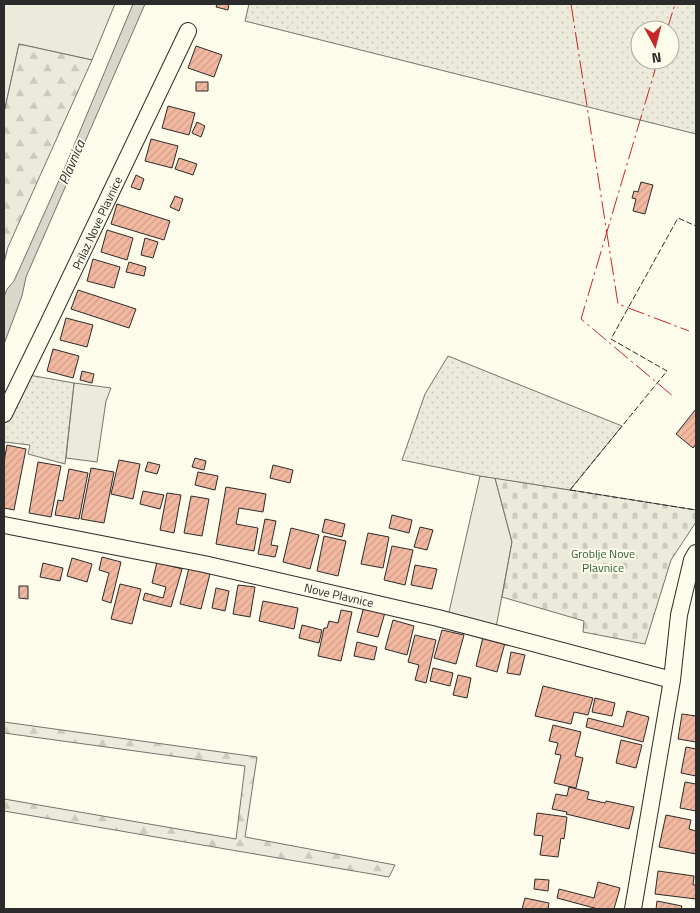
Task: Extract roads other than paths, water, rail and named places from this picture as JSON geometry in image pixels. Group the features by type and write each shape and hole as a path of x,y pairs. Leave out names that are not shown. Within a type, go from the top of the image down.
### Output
{"street":[{"name":"Prilaz Nove Plavnice","path":"4,414 188,31"},
{"name":"Nove Plavnice","path":"4,525 204,564 438,618 672,680"},
{"path":"633,909 672,680 680,615 692,560 696,553"}],"water":[{"name":"Plavnica","path":"133,4 145,4 26,277 22,296 4,344 4,297 7,289 14,281 65,167"}],"park label":[{"name":"Groblje Nove Plavnice","path":"603,560"}]}
